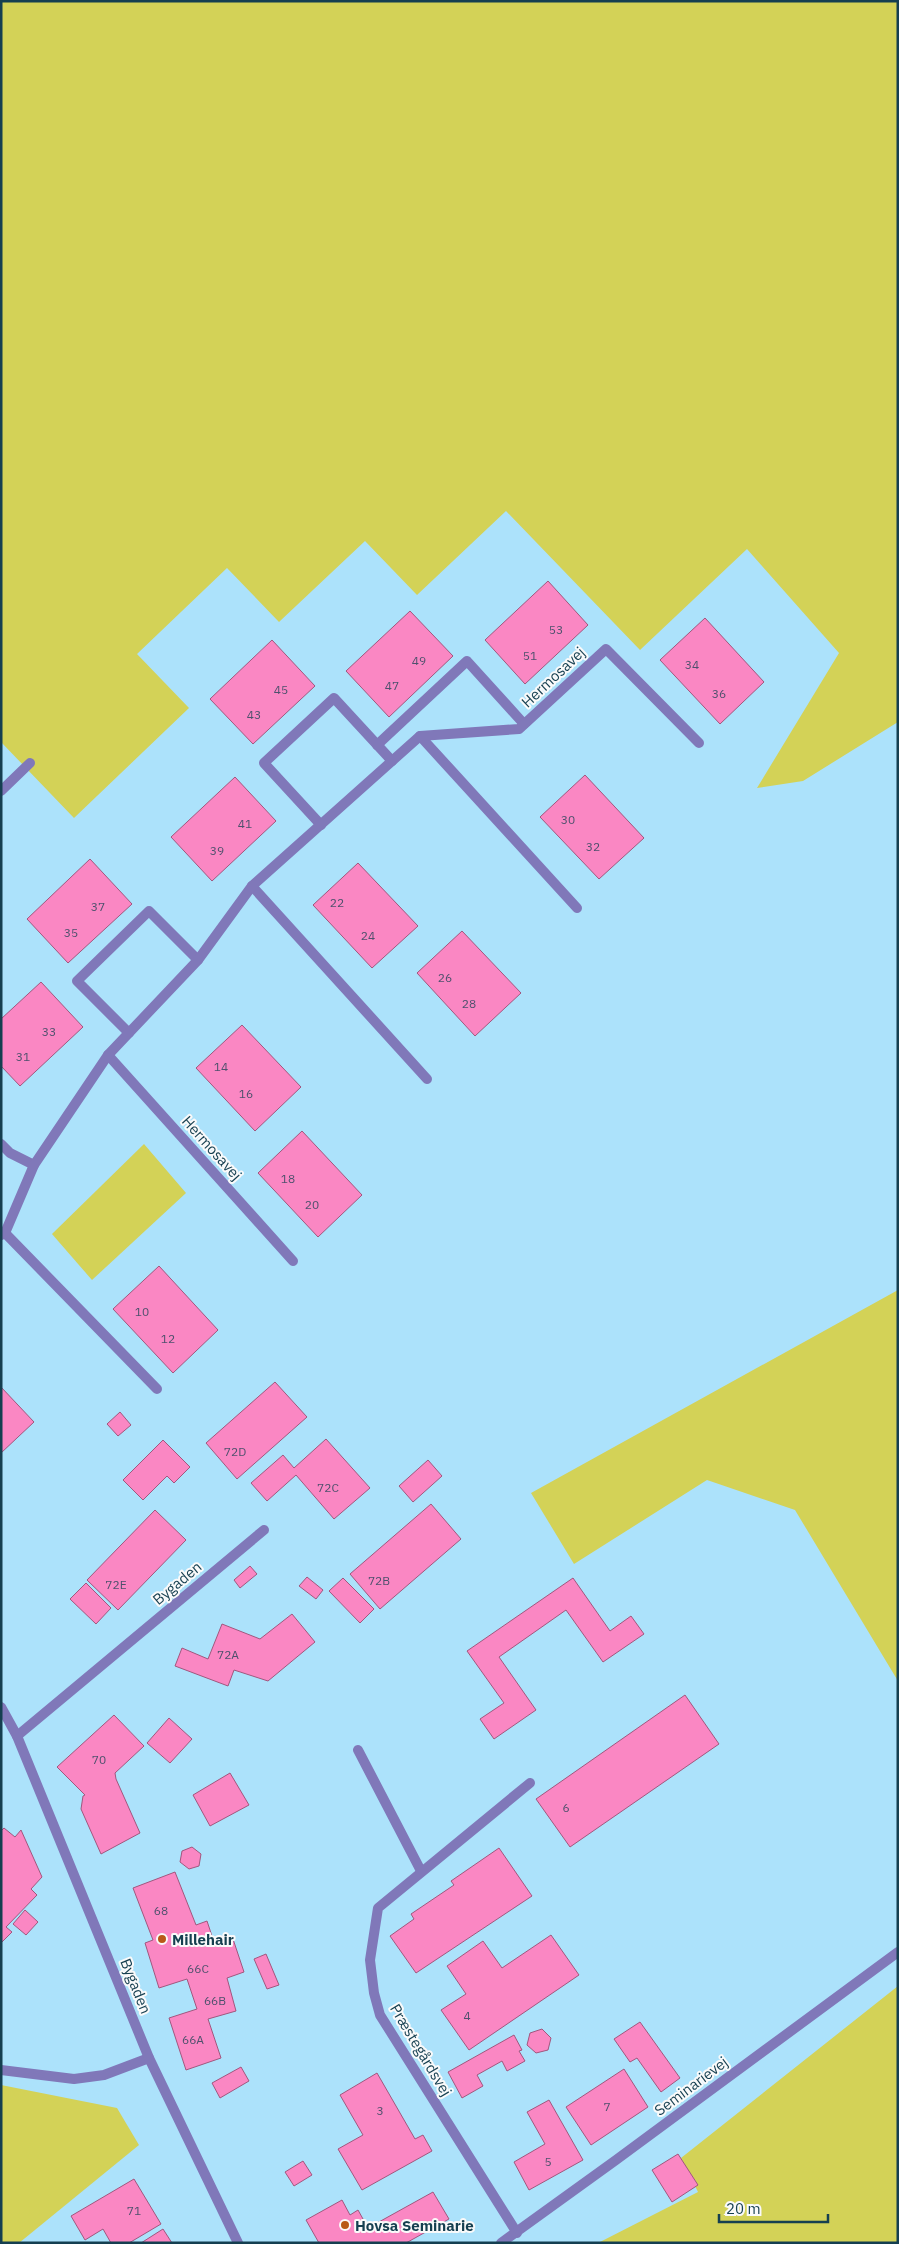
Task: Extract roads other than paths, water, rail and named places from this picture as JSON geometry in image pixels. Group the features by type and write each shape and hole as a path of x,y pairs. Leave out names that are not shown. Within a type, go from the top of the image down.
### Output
{"street":[{"name":"Hermosavej","path":"420,736 519,729 606,649 699,743"},
{"path":"377,745 467,661 524,724"},
{"path":"320,825 264,763 334,698 392,760"},
{"path":"157,1389 3,1234 34,1165 108,1055 198,960 252,886 420,736 577,908"},
{"path":"1,792 30,763"},
{"path":"252,886 427,1079"},
{"path":"128,1033 77,981 149,911 198,960"},
{"name":"Hermosavej","path":"108,1055 293,1261"},
{"path":"1,1144 10,1153 34,1165"},
{"name":"Bygaden","path":"17,1736 264,1530"},
{"name":"Bygaden","path":"1,1708 17,1736 149,2058 238,2243"},
{"path":"358,1750 421,1871"},
{"name":"Præstegårdsvej","path":"517,2233 380,2015 374,1993 370,1960 378,1908 530,1783"},
{"name":"Seminarievej","path":"501,2243 898,1952"},
{"path":"1,2070 74,2079 104,2075 149,2058"}],"place":[{"name":"Millehair","path":"162,1939"},
{"name":"Hovsa Seminarie","path":"345,2225"}]}
